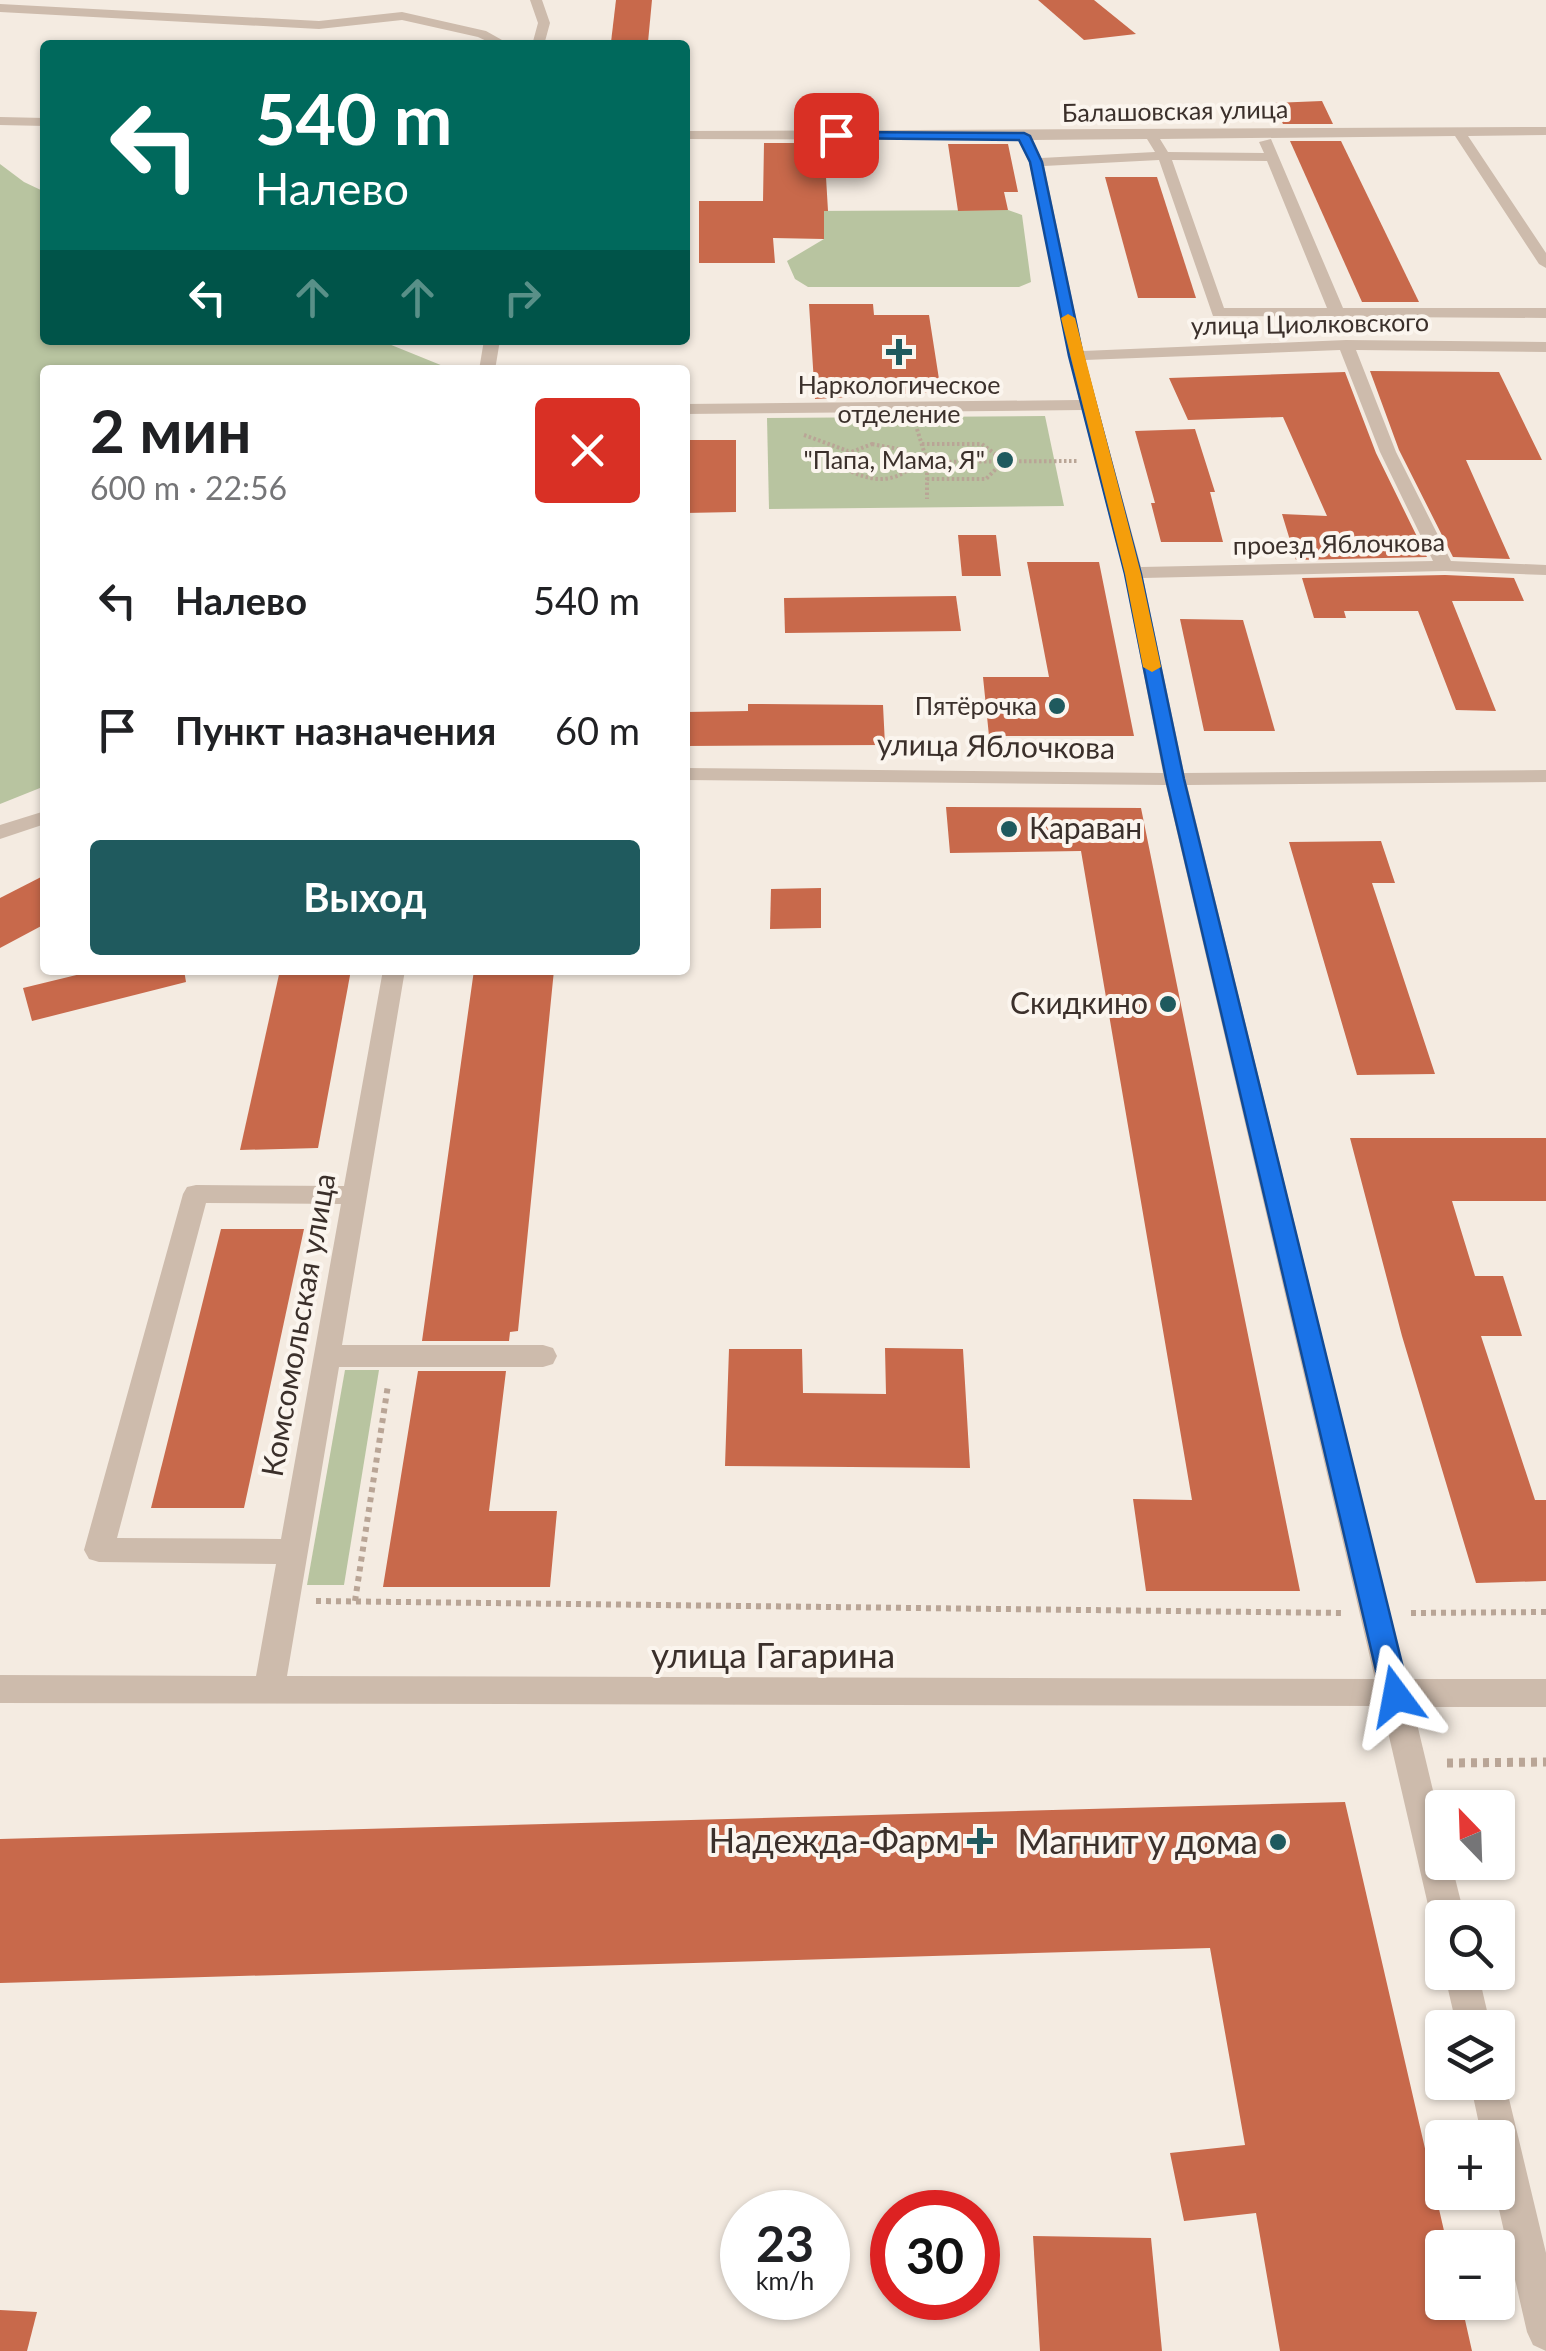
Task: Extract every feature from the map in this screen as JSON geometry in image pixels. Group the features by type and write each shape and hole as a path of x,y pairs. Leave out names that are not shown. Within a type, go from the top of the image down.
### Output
{"street":[{"path":"395,0 402,16"},
{"path":"536,0 544,23 539,40"},
{"path":"0,8 319,25 402,16 495,40"},
{"path":"0,121 40,122"},
{"name":"Балашовская улица","path":"690,135 1546,130"},
{"path":"1263,132 1337,313"},
{"path":"1458,132 1546,264"},
{"path":"1151,134 1164,156 1218,313 1546,314"},
{"path":"1024,136 1036,162 1076,356 1133,574 1175,779 1444,1900"},
{"path":"1036,162 1270,156"},
{"path":"1346,345 1388,452 1445,566"},
{"name":"улица Циолковского","path":"1076,356 1346,345 1546,347"},
{"path":"690,409 1089,405"},
{"name":"проезд Яблочкова","path":"1133,574 1445,566 1546,570"},
{"name":"улица Яблочкова","path":"690,774 1175,779 1546,776"},
{"path":"0,832 40,820"},
{"name":"Комсомольская улица","path":"268,1692 393,975"},
{"path":"293,1552 99,1550 196,1194 355,1195"},
{"path":"327,1356 543,1356"},
{"name":"улица Гагарина","path":"0,1689 1396,1696 1546,1693"},
{"path":"1491,2100 1546,2332"}],"path":[{"path":"917,428 927,462 927,499"},
{"path":"914,462 903,449 883,444 861,446 844,460 850,471 881,479 903,475 914,462 1104,461"},
{"path":"922,444 982,444 1004,461"},
{"path":"926,480 986,479 1004,461"},
{"path":"355,1602 392,1356"},
{"path":"284,1600 1376,1614 1546,1612"},
{"path":"1412,1764 1546,1762"}],"green space":[{"path":"0,164 40,190 40,345 391,345 441,365 40,365 40,788 0,804"},
{"path":"1008,210 1022,215 1031,282 1019,287 808,287 795,279 787,261 824,239 824,222 808,211"},
{"path":"1045,416 1064,506 769,509 767,418"},
{"path":"345,1370 379,1370 344,1585 307,1585"}],"building":[{"path":"616,0 652,0 648,40 611,40"},
{"path":"1038,0 1094,0 1136,34 1084,40"},
{"path":"1322,101 1333,124 1283,124 1273,103"},
{"path":"1290,141 1341,141 1419,302 1362,302"},
{"path":"764,143 824,143 828,211 824,211 824,239 773,238 775,263 699,263 699,201 763,201"},
{"path":"948,144 1008,144 1018,192 1004,192 1008,210 958,211"},
{"path":"1105,177 1157,177 1196,298 1138,298"},
{"name":"Наркологическое отделение","path":"809,304 873,304 874,315 929,315 941,392 815,399"},
{"path":"1370,371 1499,372 1542,460 1466,460 1510,559 1453,557 1399,450"},
{"path":"1345,372 1376,453 1427,557 1296,560 1282,514 1327,516 1283,417 1188,420 1169,378"},
{"path":"1195,429 1215,492 1210,492 1223,542 1161,542 1151,503 1155,503 1135,431"},
{"path":"690,440 736,440 736,512 690,513"},
{"path":"958,535 996,535 1001,576 962,576"},
{"path":"1027,562 1099,562 1134,736 989,736 983,677 1049,677"},
{"path":"1302,578 1514,578 1524,601 1452,601 1496,711 1456,710 1418,611 1344,611 1346,618 1314,618"},
{"path":"956,596 961,631 785,633 784,598"},
{"path":"1180,619 1243,620 1275,731 1204,731"},
{"path":"748,704 883,705 885,745 690,746 690,712 748,711"},
{"path":"946,807 1141,808 1300,1591 1146,1591 1133,1499 1192,1500 1081,851 950,853"},
{"path":"1381,841 1395,883 1372,883 1435,1074 1357,1075 1289,842"},
{"path":"40,878 40,927 0,948 0,898"},
{"path":"821,888 821,928 770,929 771,889"},
{"path":"76,975 185,975 186,982 32,1021 23,988"},
{"path":"279,975 350,975 318,1148 240,1150"},
{"path":"473,975 554,975 518,1331 510,1332 509,1341 422,1341"},
{"path":"1350,1138 1546,1138 1546,1201 1452,1201 1475,1276 1503,1276 1522,1336 1481,1336 1535,1500 1546,1500 1546,1581 1476,1583 1402,1336"},
{"path":"221,1229 304,1229 244,1508 151,1508"},
{"path":"885,1348 963,1349 970,1468 725,1466 729,1349 802,1349 803,1393 886,1394"},
{"path":"418,1371 506,1371 489,1511 557,1511 550,1587 383,1587"},
{"path":"1345,1802 1425,2148 1425,2210 1439,2210 1444,2230 1425,2230 1425,2320 1465,2320 1472,2351 1280,2351 1256,2213 1184,2221 1170,2153 1245,2145 1210,1948 0,1983 0,1839"},
{"path":"1033,2236 1151,2238 1162,2351 1040,2351"},
{"path":"0,2310 37,2312 27,2351 0,2351"}],"slow traffic":[{"path":"1068,318 1133,574 1152,667"}],"place":[{"name":"Наркологическое отделение","path":"899,352"},
{"name":"\"Папа, Мама, Я\"","path":"1005,460"},
{"name":"Пятёрочка","path":"1057,706"},
{"name":"Караван","path":"1009,829"},
{"name":"Скидкино","path":"1168,1004"},
{"name":"Надежда-Фарм","path":"980,1841"},
{"name":"Магнит у дома","path":"1278,1842"}],"route":[{"path":"836,135 1024,136 1036,162 1076,356 1133,574 1175,779 1396,1696"}]}
